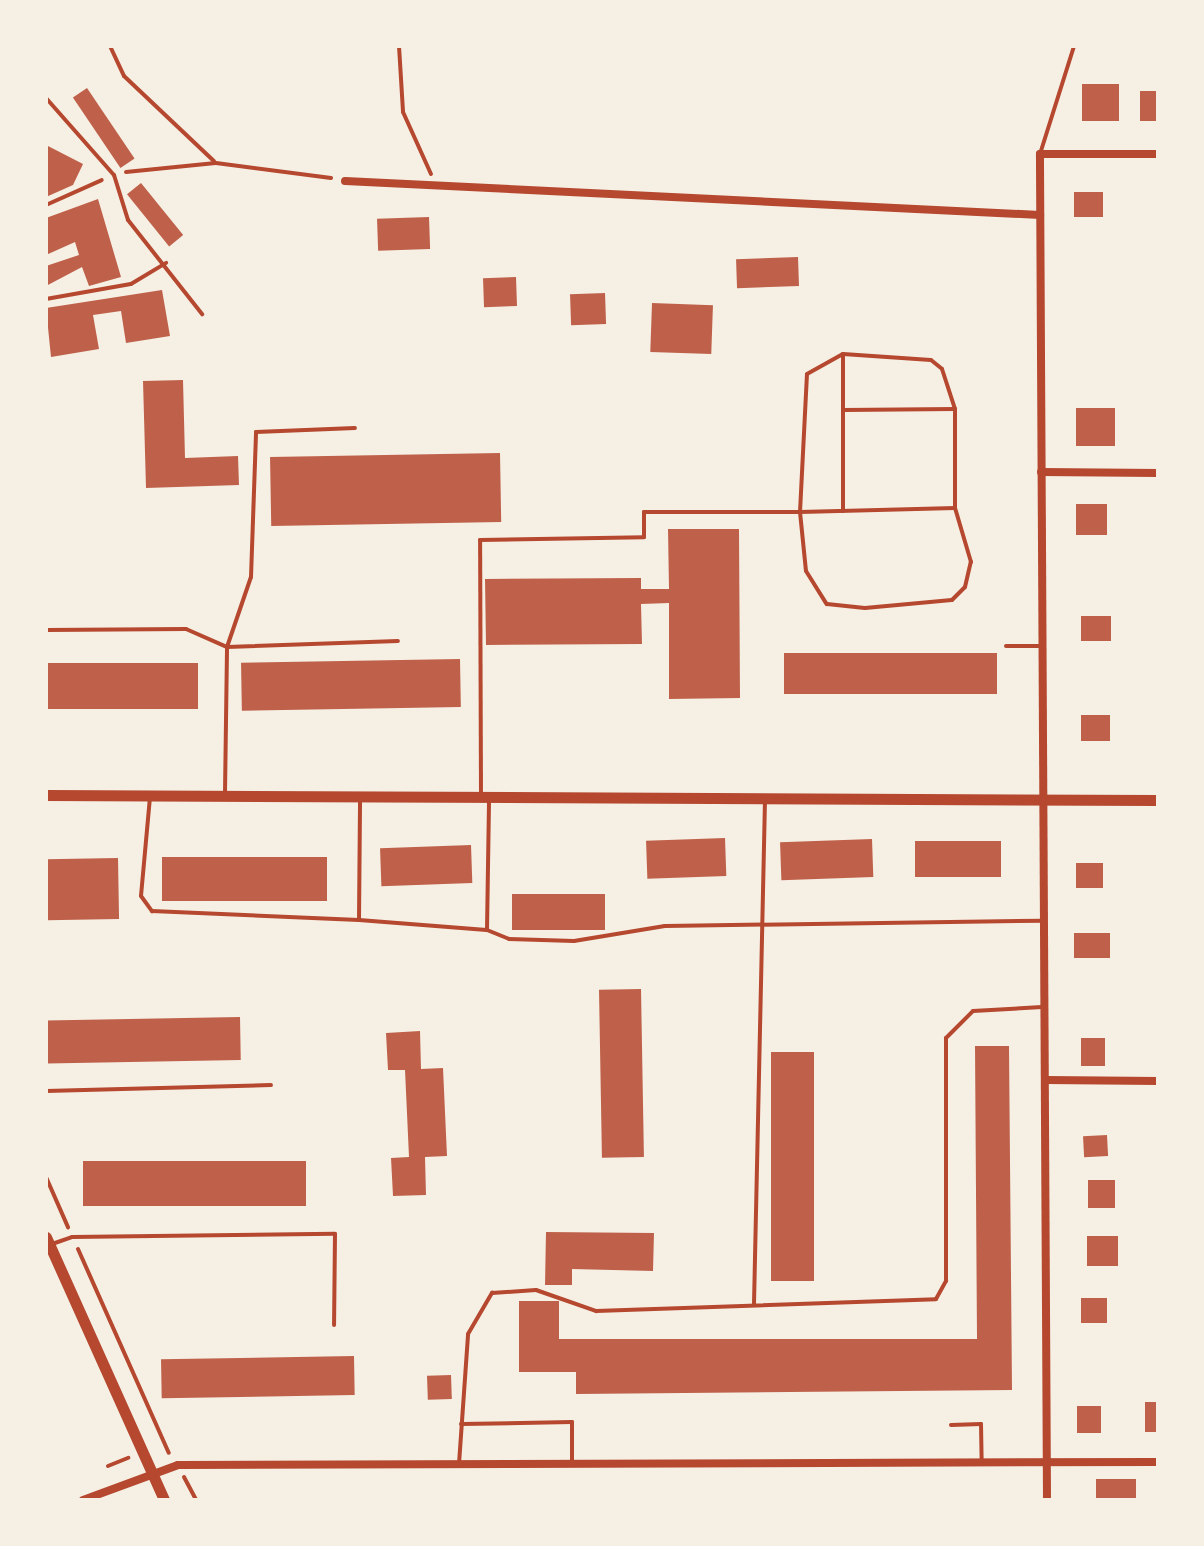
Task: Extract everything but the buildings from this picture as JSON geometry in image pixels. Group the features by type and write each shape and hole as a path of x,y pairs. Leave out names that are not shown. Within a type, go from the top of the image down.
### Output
{"street":[{"path":"1047,1500 1046,1080 1039,646 1040,154 1158,154"},
{"path":"345,181 439,191 1040,215"},
{"path":"1041,472 1158,473"},
{"path":"46,795 765,801 1158,800"},
{"path":"1046,1080 1158,1081"},
{"path":"48,1241 164,1500"},
{"path":"83,1500 178,1465 983,1465 1158,1462"}],"lane":[{"path":"1040,154 1074,46"},
{"path":"46,98 114,175 128,220 166,263 202,314"},
{"path":"46,299 131,284 166,263"},
{"path":"843,354 843,511"},
{"path":"843,354 931,360 955,409 955,508 970,547 965,587 952,600 928,606 865,608 827,604 814,589 801,550 807,374 843,354"},
{"path":"843,410 955,409"},
{"path":"225,796 227,647 251,577 256,432 355,428"},
{"path":"487,930 480,540 644,537 644,512 955,508"},
{"path":"46,630 186,629 227,647 398,641"},
{"path":"1006,646 1039,646"},
{"path":"150,795 141,896 152,911 359,920 487,930 509,939 574,941 665,926 1043,921"},
{"path":"359,920 360,797"},
{"path":"754,1304 766,927 765,801"},
{"path":"459,1465 468,1334 492,1293 536,1290 596,1311 754,1304 924,1305 943,1293 946,1038 973,1011 1045,1007"},
{"path":"46,1091 271,1085"},
{"path":"48,1241 72,1237 335,1234 334,1325"},
{"path":"461,1424 572,1422 572,1464"},
{"path":"951,1425 981,1424 983,1465"}],"path":[{"path":"110,46 124,76 216,163"},
{"path":"399,46 403,112 439,191"},
{"path":"46,205 114,175 216,163 345,181"},
{"path":"46,1177 196,1500"}]}
